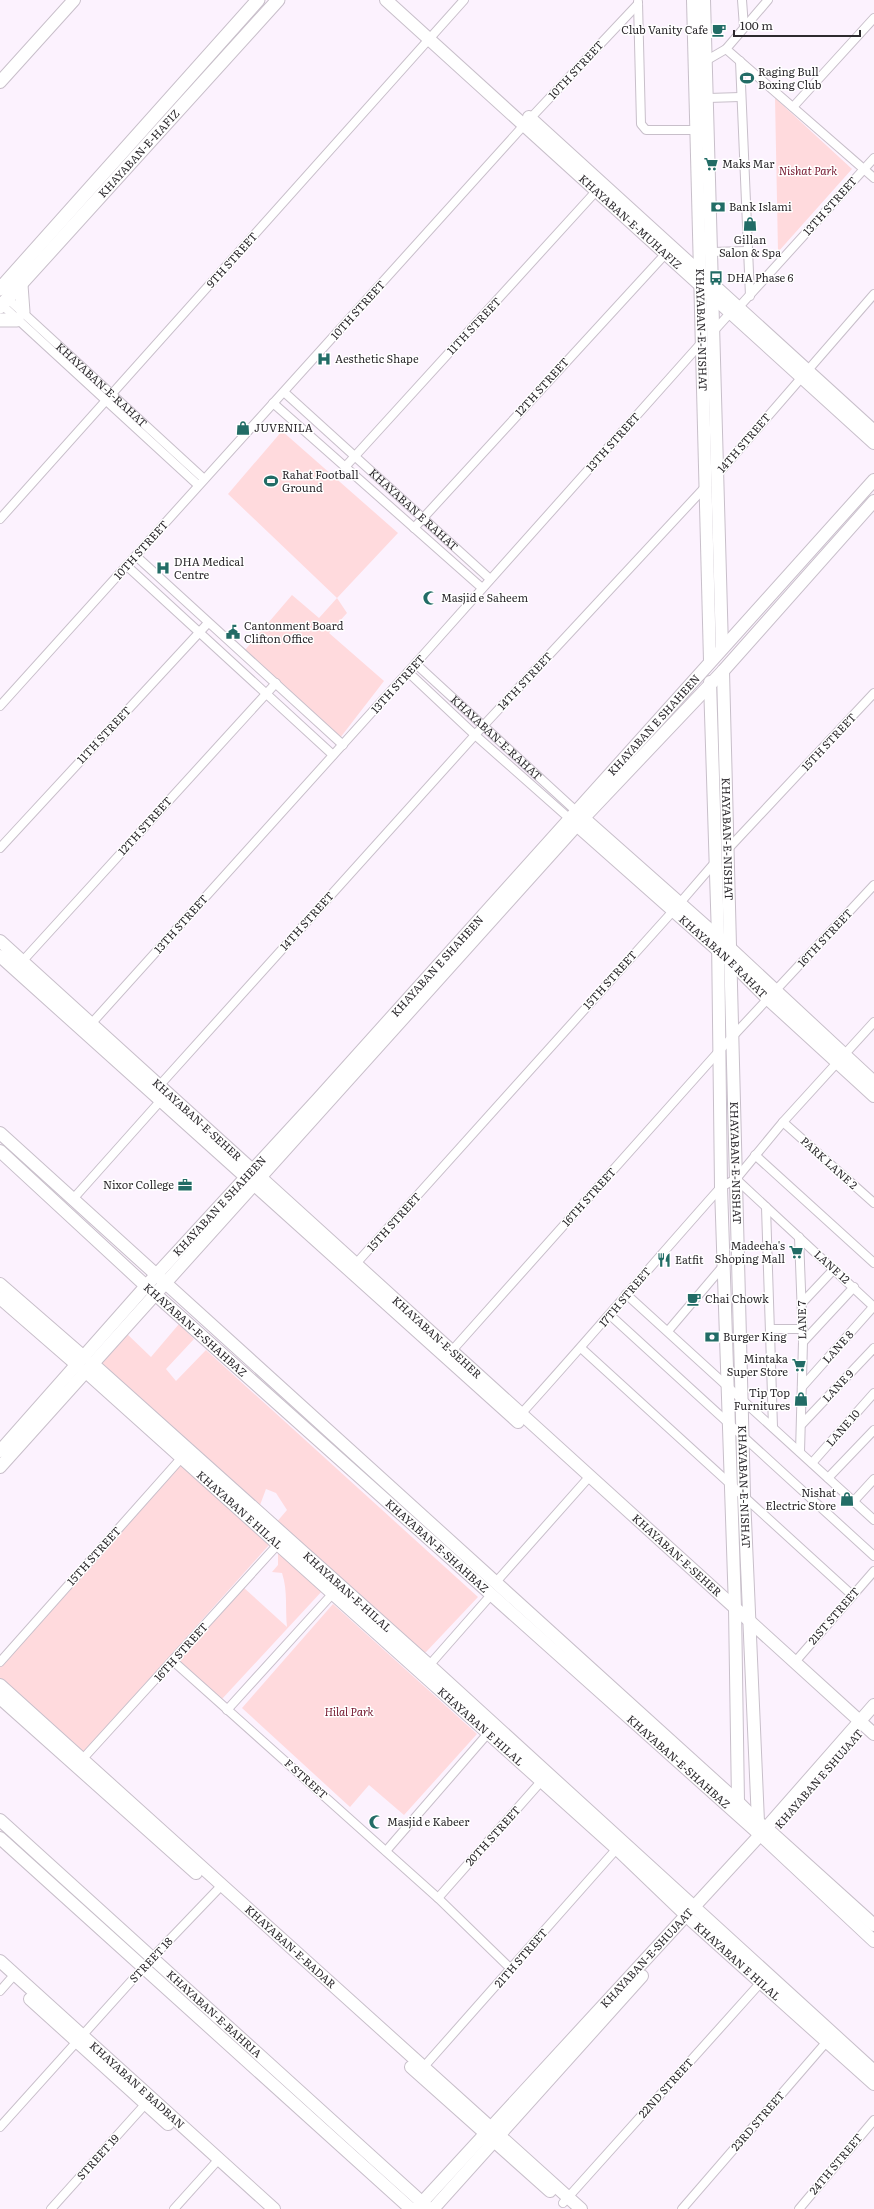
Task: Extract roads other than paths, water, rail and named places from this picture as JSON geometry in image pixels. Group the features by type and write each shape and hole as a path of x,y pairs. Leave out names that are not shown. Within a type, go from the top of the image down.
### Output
{"main road":[{"name":"KHAYABAN-E-HAFIZ","path":"2,294 258,0"},
{"name":"KHAYABAN-E-HAFIZ","path":"2,294 21,286 278,0"},
{"path":"0,320 20,316 21,286"}],"street":[{"path":"0,71 64,0"},
{"path":"0,82 74,0"},
{"name":"KHAYABAN-E-MUHAFIZ","path":"386,0 432,36"},
{"name":"KHAYABAN-E-MUHAFIZ","path":"396,0 432,36 707,284 874,443"},
{"name":"9TH STREET","path":"0,519 464,0"},
{"name":"KHAYABAN-E-NISHAT","path":"693,0 700,273"},
{"name":"KHAYABAN-E-NISHAT","path":"704,0 712,252 707,284 702,342 710,661"},
{"path":"742,0 744,27"},
{"path":"695,68 726,49 768,0"},
{"path":"638,2 641,124 646,130 696,130"},
{"name":"10TH STREET","path":"0,706 527,121 638,2"},
{"path":"793,107 874,18"},
{"path":"726,49 874,178"},
{"path":"740,61 746,251 750,296"},
{"path":"708,98 740,96"},
{"name":"13TH STREET","path":"91,1024 416,664 702,342 750,296 874,158"},
{"name":"11TH STREET","path":"345,467 600,188"},
{"name":"KHAYABAN-E-MUHAFIZ","path":"668,250 700,273 707,284"},
{"name":"12TH STREET","path":"414,528 668,250"},
{"path":"712,252 746,251"},
{"name":"KHAYABAN-E-NISHAT","path":"707,284 713,295 722,648"},
{"name":"KHAYABAN-E-RAHAT","path":"2,294 20,316 106,402 201,482"},
{"name":"14TH STREET","path":"73,1199 163,1093 474,735 718,474 803,374 874,294"},
{"name":"KHAYABAN-E-MUHAFIZ","path":"713,295 735,310"},
{"name":"KHAYABAN-E-RAHAT","path":"20,316 113,394 201,482"},
{"name":"KHAYABAN-E-MUHAFIZ","path":"803,374 874,431"},
{"name":"KHAYABAN E RAHAT","path":"284,392 490,579"},
{"path":"273,403 482,588"},
{"name":"KHAYABAN E SHAHEEN","path":"0,1451 84,1364 167,1283 254,1178 577,818 710,661 874,480"},
{"name":"KHAYABAN E SHAHEEN","path":"577,818 710,682 722,672 874,501"},
{"path":"136,556 343,745"},
{"path":"127,566 333,755"},
{"name":"11TH STREET","path":"0,848 208,623"},
{"name":"KHAYABAN-E-RAHAT","path":"416,664 484,725 577,818"},
{"name":"KHAYABAN-E-RAHAT","path":"408,672 474,735 577,818"},
{"name":"KHAYABAN-E-NISHAT","path":"722,672 727,850 726,953 720,1050 721,1187 725,1264 730,1482 735,1612 738,1802"},
{"name":"KHAYABAN-E-NISHAT","path":"710,682 718,937"},
{"name":"12TH STREET","path":"19,965 276,683"},
{"name":"15TH STREET","path":"353,1267 677,907 715,861 874,693"},
{"name":"KHAYABAN E RAHAT","path":"577,818 677,907 841,1059 874,1096"},
{"name":"16TH STREET","path":"449,1354 720,1050 874,885"},
{"name":"KHAYABAN E RAHAT","path":"677,907 718,937 726,953"},
{"name":"KHAYABAN-E-SEHER","path":"0,941 19,965 163,1093"},
{"name":"KHAYABAN-E-NISHAT","path":"726,953 732,1037 744,1496 750,1626 764,1831"},
{"name":"KHAYABAN-E-SEHER","path":"0,956 19,965 91,1024 254,1178 863,1727"},
{"name":"17TH STREET","path":"521,1414 581,1348 626,1294 721,1187 736,1179 784,1122 874,1022"},
{"name":"KHAYABAN E RAHAT","path":"841,1059 874,1082"},
{"name":"PARK LANE 2","path":"784,1122 874,1203"},
{"name":"KHAYABAN-E-SHAHBAZ","path":"0,1133 738,1802 764,1831 874,1941"},
{"name":"KHAYABAN-E-SHAHBAZ","path":"0,1152 146,1286 157,1294 491,1595 874,1925"},
{"path":"755,1156 874,1263"},
{"name":"KHAYABAN E SHAHEEN","path":"0,1467 146,1286 254,1178"},
{"name":"LANE 12","path":"736,1179 874,1306"},
{"path":"766,1208 773,1428"},
{"name":"LANE 7","path":"799,1237 803,1329 802,1424 800,1452"},
{"path":"668,1331 725,1264"},
{"path":"802,1303 834,1269"},
{"path":"0,1284 84,1364 185,1454"},
{"path":"803,1342 854,1287"},
{"path":"626,1294 853,1502 874,1519"},
{"path":"0,1298 84,1364"},
{"name":"LANE 8","path":"802,1387 874,1306"},
{"path":"610,1315 874,1556"},
{"path":"770,1329 803,1329"},
{"path":"581,1348 730,1482 852,1595"},
{"name":"LANE 9","path":"802,1424 874,1348"},
{"name":"KHAYABAN-E-SEHER","path":"449,1354 521,1414 588,1479"},
{"name":"LANE 10","path":"812,1463 874,1393"},
{"path":"828,1478 874,1430"},
{"name":"15TH STREET","path":"0,1662 185,1454"},
{"name":"KHAYABAN E HILAL","path":"185,1454 491,1729"},
{"path":"496,1582 588,1479"},
{"path":"853,1502 874,1479"},
{"name":"16TH STREET","path":"79,1763 281,1541"},
{"name":"21ST STREET","path":"794,1662 874,1571"},
{"path":"227,1710 336,1589"},
{"path":"426,1669 491,1595"},
{"name":"KHAYABAN-E-SEHER","path":"750,1626 794,1662 863,1727 874,1743"},
{"name":"F STREET","path":"173,1661 438,1898 511,1969"},
{"name":"KHAYABAN-E-BADAR","path":"0,1685 79,1763"},
{"name":"KHAYABAN-E-BADAR","path":"0,1698 79,1763 567,2203 582,2209"},
{"path":"863,1727 874,1705"},
{"path":"863,1727 874,1717"},
{"name":"KHAYABAN E SHUJAAT","path":"764,1831 863,1727"},
{"path":"386,1851 491,1729 620,1845"},
{"name":"20TH STREET","path":"438,1898 544,1778"},
{"name":"KHAYABAN-E-BAHRIA","path":"0,1820 148,1962 411,2209"},
{"name":"KHAYABAN-E-SHUJAAT","path":"422,2207 493,2135 693,1915 764,1831"},
{"name":"KHAYABAN-E-BAHRIA","path":"0,1838 148,1962 422,2207"},
{"name":"KHAYABAN E HILAL","path":"620,1845 693,1915 765,1978 830,2038 874,2084"},
{"name":"21TH STREET","path":"421,2070 620,1845"},
{"name":"STREET 18","path":"0,2126 148,1962 219,1888"},
{"name":"KHAYABAN E BADBAN","path":"0,1961 12,1977 79,2039 217,2162 274,2209"},
{"name":"KHAYABAN E BADBAN","path":"0,1971 12,1977"},
{"path":"0,1992 12,1977"},
{"name":"22ND STREET","path":"567,2203 765,1978"},
{"name":"KHAYABAN E HILAL","path":"830,2038 874,2071"},
{"name":"23RD STREET","path":"682,2209 830,2038"},
{"name":"STREET 19","path":"51,2209 148,2101"},
{"name":"24TH STREET","path":"799,2209 874,2120"},
{"name":"KHAYABAN-E-SHUJAAT","path":"433,2209 493,2135"},
{"path":"174,2209 217,2162"},
{"name":"KHAYABAN E BADBAN","path":"217,2162 264,2209"}],"place":[{"name":"Club Vanity Cafe","path":"719,30"},
{"name":"Raging Bull Boxing Club","path":"747,78"},
{"name":"Maks Mar","path":"711,164"},
{"name":"Bank Islami","path":"718,207"},
{"name":"Gillan Salon & Spa","path":"750,224"},
{"name":"DHA Phase 6","path":"716,278"},
{"name":"Aesthetic Shape","path":"324,359"},
{"name":"JUVENILA","path":"243,428"},
{"name":"Rahat Football Ground","path":"271,481"},
{"name":"DHA Medical Centre","path":"163,568"},
{"name":"Masjid e Saheem","path":"430,598"},
{"name":"Cantonment Board Clifton Office","path":"233,632"},
{"name":"Nixor College","path":"185,1185"},
{"name":"Madeeha's Shoping Mall","path":"796,1252"},
{"name":"Eatfit","path":"664,1260"},
{"name":"Chai Chowk","path":"694,1299"},
{"name":"Burger King","path":"712,1337"},
{"name":"Mintaka Super Store","path":"799,1365"},
{"name":"Tip Top Furnitures","path":"801,1399"},
{"name":"Nishat Electric Store","path":"847,1499"},
{"name":"Masjid e Kabeer","path":"376,1822"}],"park label":[{"name":"Nishat Park","path":"808,171"},
{"name":"Hilal Park","path":"349,1712"}]}
